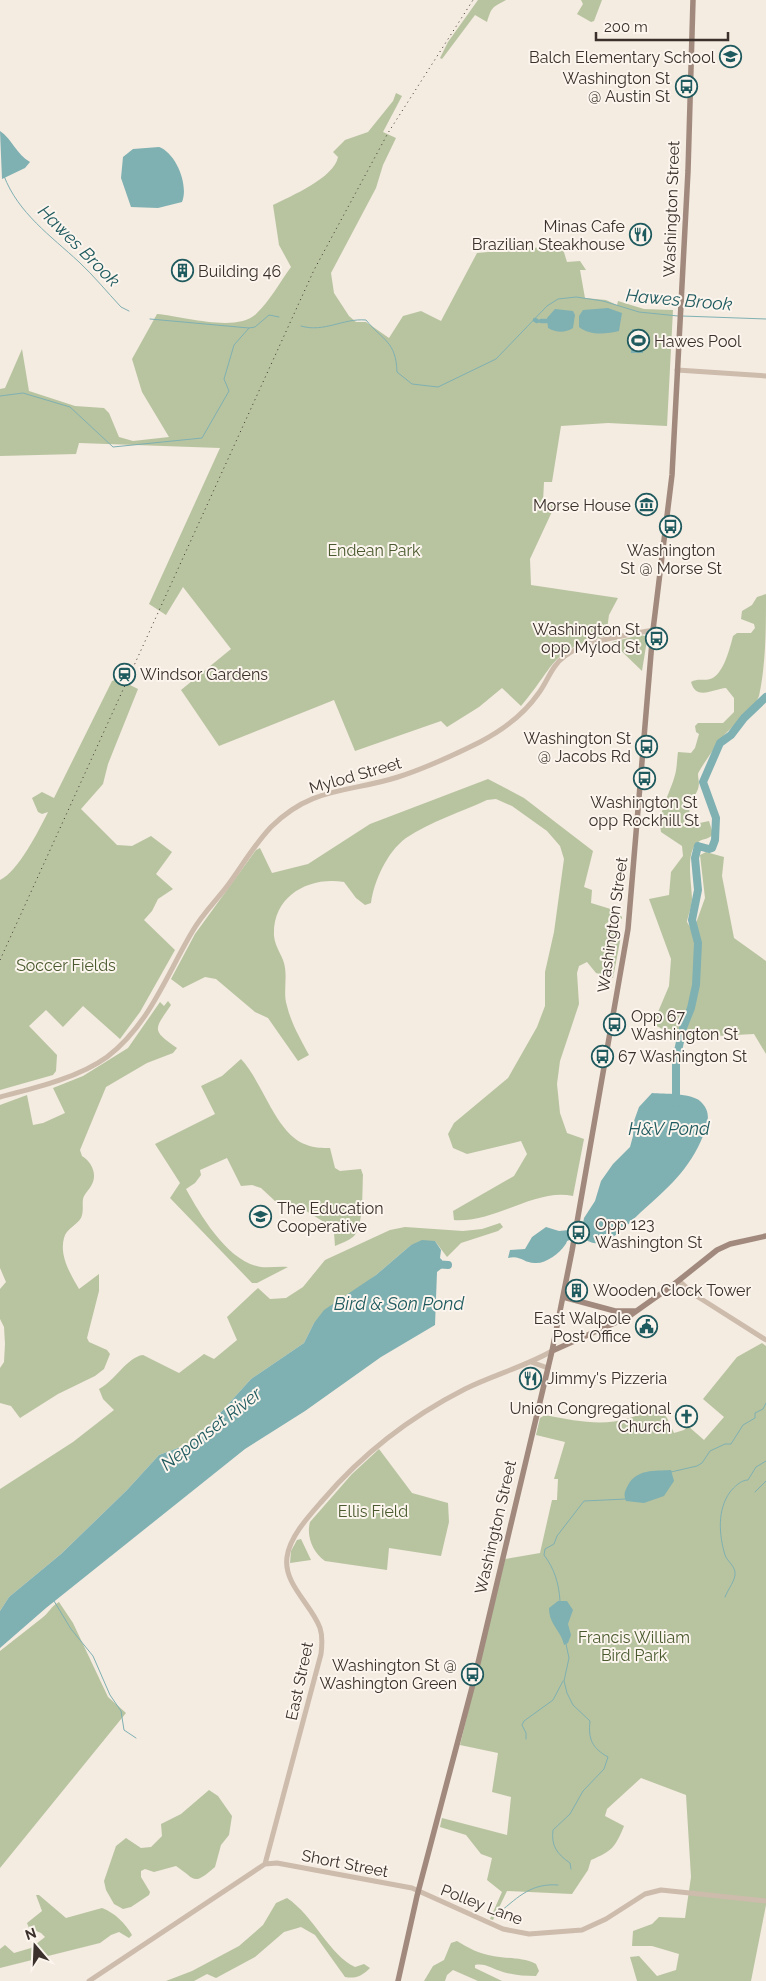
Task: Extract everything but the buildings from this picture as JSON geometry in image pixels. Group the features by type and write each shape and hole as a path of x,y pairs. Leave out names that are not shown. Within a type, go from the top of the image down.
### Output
{"main road":[{"name":"Washington Street","path":"398,1981 419,1891 474,1680 552,1351 572,1251 628,929 653,630 669,512 688,171 693,0"},
{"path":"552,1351 628,1317 679,1281 717,1250 730,1244 766,1236"},
{"path":"563,1297 615,1311 638,1310"}],"street":[{"path":"677,370 766,376"},
{"name":"Mylod Street","path":"0,1097 81,1071 105,1058 123,1042 150,1008 204,914 262,837 288,813 316,796 397,777 482,741 520,714 536,697 555,664 565,656 585,646 653,630"},
{"path":"679,1281 695,1295 766,1340"},
{"name":"East Street","path":"265,1864 321,1654 322,1639 318,1624 288,1573 287,1558 292,1541 335,1486 379,1442 464,1390 531,1362 552,1351"},
{"path":"531,1362 548,1368"},
{"name":"Short Street","path":"265,1864 278,1862 419,1891"},
{"path":"89,1981 265,1864"},
{"name":"Polley Lane","path":"419,1891 503,1929 535,1935 571,1932 589,1928 645,1894 661,1890 766,1901"}],"green space":[{"path":"478,0 506,0 493,8 487,22 475,15 442,59 440,58 448,42"},
{"path":"581,0 602,0 594,21 591,22 577,14 583,4"},
{"name":"Endean Park","path":"396,93 402,96 383,132 396,138 383,165 376,188 331,273 334,293 349,316 356,322 366,322 389,338 403,316 421,311 441,321 477,253 544,247 563,249 567,262 580,261 586,270 580,270 585,298 606,300 617,305 618,301 644,309 673,310 667,426 608,423 561,426 552,482 544,482 543,502 556,503 530,559 531,585 618,598 609,615 606,636 587,641 563,654 548,670 521,706 502,688 479,707 447,727 441,721 355,751 334,700 219,746 181,690 231,649 183,587 166,615 149,604 220,448 79,443 76,454 0,456 0,389 5,388 22,349 29,391 75,406 104,408 109,413 119,437 133,441 169,437 142,392 132,359 157,314 223,323 247,320 256,314 291,267 279,245 273,205 311,186 329,172 335,165 338,157 333,152 345,140 368,132 393,101"},
{"path":"766,594 766,633 759,696 752,708 721,739 701,768 698,774 698,789 690,806 691,820 695,824 709,821 713,834 697,843 691,854 692,899 687,922 702,946 696,923 705,898 700,855 706,852 724,857 722,876 734,938 766,961 766,1054 754,1034 679,1038 653,1024 669,986 671,959 649,899 669,895 671,872 683,856 682,846 661,832 660,825 662,810 675,775 678,752 691,753 695,748 699,734 696,732 695,726 698,723 723,723 734,712 734,698 726,688 701,693 693,688 691,682 710,679 719,673 733,636 737,633 751,633 755,628 754,624 741,619 742,611 752,605 757,597"},
{"path":"640,635 645,636 647,640 642,671 612,642"},
{"name":"Soccer Fields","path":"118,679 138,689 108,764 103,784 81,809 117,845 132,846 151,836 172,852 156,874 173,889 158,899 152,911 144,920 175,950 140,1012 120,1039 83,1006 63,1027 46,1010 29,1026 57,1055 56,1071 53,1075 0,1090 0,880 7,876 21,860 48,812 42,814 38,812 32,798 42,792 54,798 112,681"},
{"path":"488,779 524,798 593,851 584,887 592,890 591,903 614,910 622,917 622,919 614,916 605,925 606,929 621,936 613,978 596,973 587,962 579,966 577,973 579,1004 560,1061 557,1084 560,1113 567,1133 584,1139 573,1196 544,1197 470,1220 454,1220 453,1211 514,1176 527,1154 521,1141 467,1154 453,1148 448,1134 454,1123 508,1078 537,1027 545,1006 545,972 554,932 564,859 560,846 547,831 512,806 496,799 487,800 425,827 399,844 387,859 378,876 371,903 365,905 356,898 344,882 331,881 318,882 306,886 286,900 279,910 275,922 274,936 284,964 285,997 289,1012 296,1031 309,1055 298,1061 268,1018 255,1012 216,979 205,977 183,988 171,979 195,934 256,850 260,848 272,873 308,864 370,824"},
{"path":"168,1001 171,1005 161,1020 158,1029 163,1037 177,1048 173,1053 147,1063 106,1087 80,1150 82,1156 93,1169 93,1182 84,1197 81,1218 67,1232 64,1238 64,1258 79,1289 99,1274 99,1291 87,1338 89,1342 107,1350 110,1354 104,1369 95,1376 58,1394 20,1418 11,1406 0,1403 0,1368 4,1362 5,1344 4,1327 0,1319 0,1289 6,1282 0,1268 0,1105 27,1095 33,1125 43,1123 65,1113 53,1088 83,1076 128,1048 160,1002 164,1006"},
{"path":"241,1059 287,1131 307,1145 330,1148 335,1168 340,1171 361,1169 363,1175 361,1217 357,1232 353,1237 335,1246 334,1233 329,1225 298,1206 275,1201 261,1188 252,1185 241,1186 227,1158 200,1170 201,1175 195,1183 186,1189 199,1212 217,1236 237,1256 249,1263 261,1267 288,1267 257,1283 252,1283 170,1198 180,1183 155,1144 215,1114 201,1086 222,1076"},
{"path":"500,1223 503,1227 498,1231 461,1243 447,1257 435,1241 411,1245 314,1323 304,1343 251,1379 194,1442 159,1455 127,1490 61,1554 9,1597 0,1611 0,1489 73,1442 114,1410 103,1399 99,1389 132,1360 143,1355 179,1373 204,1354 214,1359 237,1340 227,1317 258,1288 270,1299 286,1298 303,1287 325,1260 390,1230 405,1227 463,1231 482,1229"},
{"name":"Francis William Bird Park","path":"762,1343 766,1346 766,1905 751,1981 637,1981 630,1957 639,1956 657,1976 676,1970 679,1954 652,1946 632,1946 633,1931 652,1924 659,1917 685,1918 691,1877 686,1795 641,1778 607,1809 605,1816 624,1826 612,1848 591,1860 588,1870 572,1894 507,1891 493,1920 490,1919 502,1892 487,1880 492,1858 481,1854 466,1835 440,1827 442,1818 507,1835 511,1797 492,1792 498,1753 460,1745 505,1559 540,1553 552,1500 557,1500 558,1479 554,1479 565,1442 536,1435 540,1418 545,1415 589,1422 616,1421 643,1413 656,1405 667,1418 674,1433 684,1430 688,1426 704,1440 724,1417 703,1399 737,1357"},
{"name":"Ellis Field","path":"379,1449 412,1493 448,1503 449,1522 441,1556 389,1548 387,1570 325,1561 317,1554 312,1544 309,1533 310,1522 352,1474"},
{"path":"301,1539 311,1560 290,1563 291,1551 297,1540"},
{"path":"59,1602 73,1623 108,1697 126,1713 0,1868 0,1651"},
{"path":"209,1790 218,1796 232,1816 229,1835 221,1845 215,1867 198,1879 194,1879 176,1866 154,1872 145,1869 141,1871 141,1877 150,1892 149,1895 131,1907 123,1909 114,1904 106,1890 104,1881 116,1846 126,1838 141,1848 151,1847 162,1836 161,1824 181,1814"},
{"path":"36,1895 39,1895 66,1918 102,1908 119,1919 132,1935 129,1938 119,1932 100,1943 0,1968 0,1949 5,1945 14,1953 31,1948 45,1937 41,1933 29,1928 27,1923 42,1911"},
{"path":"287,1898 306,1915 346,1962 355,1967 364,1964 370,1968 359,1976 345,1977 315,1935 301,1927 284,1932 255,1957 216,1978 207,1974 194,1981 166,1981 192,1971 239,1946 263,1925 276,1903"},
{"path":"457,1941 483,1954 531,1962 536,1964 539,1971 536,1976 519,1975 475,1965 475,1968 502,1981 478,1981 453,1970 447,1975 445,1981 424,1981 433,1966 444,1960 451,1943"}],"water":[{"path":"0,131 21,155 30,162 25,168 2,179"},
{"path":"159,147 171,156 180,170 184,187 182,202 158,208 131,207 121,178 123,157 133,149"},
{"path":"608,308 622,313 619,331 593,333 579,327 579,316 583,310"},
{"path":"555,309 573,311 575,315 573,328 561,332 548,328 547,318"},
{"name":"Hawes Pool","path":"632,329 645,330 643,353 631,353"},
{"name":"H&V Pond","path":"652,1093 684,1095 700,1101 708,1113 703,1136 698,1148 685,1168 660,1195 610,1239 604,1242 591,1242 581,1236 584,1218 595,1201 601,1181 613,1164 630,1147 634,1121 639,1107"},
{"path":"546,1227 559,1231 569,1230 566,1244 556,1255 539,1263 531,1263 512,1257 508,1258 510,1250 525,1249 532,1237"},
{"name":"Bird & Son Pond","path":"422,1240 435,1241 441,1250 442,1268 437,1272 435,1325 381,1357 305,1411 245,1449 46,1608 0,1648 0,1611 9,1597 61,1554 127,1490 159,1455 194,1442 251,1379 304,1343 314,1323 324,1310 376,1275 411,1245"},
{"path":"671,1470 674,1481 664,1496 644,1503 626,1501 625,1491 636,1476 646,1472"},
{"path":"558,1601 567,1601 573,1610 568,1624 571,1635 568,1643 564,1645 551,1619 549,1608"}],"waterway":[{"name":"Hawes Brook","path":"4,176 26,213 85,267 121,307 129,311"},
{"name":"Hawes Brook","path":"301,326 318,328 349,321 366,320 391,347 397,372 412,384 438,387 496,359 547,306 558,299 576,297 603,301 639,312 678,316"},
{"name":"Hawes Brook","path":"150,319 249,328 255,327 269,315 279,317"},
{"name":"Hawes Brook","path":"682,316 766,319"},
{"path":"541,321 552,321"},
{"path":"0,396 23,393 70,407 113,447 202,438 229,391 224,379 234,345 249,328"},
{"name":"Neponset River","path":"676,1103 676,1060 696,985 698,943 692,920 698,890 695,858 698,846 712,848 715,840 716,818 703,782 720,743 731,735 744,718 766,697"},
{"name":"Neponset River","path":"559,1240 590,1227"},
{"name":"Neponset River","path":"434,1264 448,1265"},
{"path":"671,1472 697,1466 702,1463 710,1451 725,1444 731,1444 743,1425 755,1418 755,1413 763,1409 766,1403"},
{"path":"725,1597 735,1572 725,1555 721,1539 720,1523 723,1507 730,1492 740,1482 748,1480 756,1467 766,1461"},
{"path":"755,1492 766,1481"},
{"path":"560,1601 555,1576 551,1565 544,1555 545,1549 554,1544 557,1536 584,1501 626,1499"},
{"path":"54,1601 71,1629 93,1656 110,1695 121,1711 124,1730 136,1738"},
{"path":"566,1644 569,1658 564,1681 567,1693 573,1705 590,1721 592,1742 598,1750 608,1757 604,1769 583,1791 570,1814 553,1830 554,1845 570,1863 571,1869"},
{"path":"526,1739 526,1733 522,1725 524,1721 553,1700 563,1681"},
{"path":"500,1912 533,1888 558,1885"}],"railway":[{"path":"0,960 314,270 388,133 473,0"}],"place":[{"name":"Balch Elementary School","path":"731,57"},
{"name":"Washington St @ Austin St","path":"686,87"},
{"name":"Minas Cafe Brazilian Steakhouse","path":"641,235"},
{"name":"Building 46","path":"182,271"},
{"name":"Hawes Pool","path":"638,341"},
{"name":"Morse House","path":"647,505"},
{"name":"Washington St @ Morse St","path":"671,526"},
{"name":"Washington St opp Mylod St","path":"656,638"},
{"name":"Windsor Gardens","path":"124,674"},
{"name":"Washington St @ Jacobs Rd","path":"647,747"},
{"name":"Washington St opp Rockhill St","path":"644,778"},
{"name":"Opp 67 Washington St","path":"615,1025"},
{"name":"67 Washington St","path":"602,1056"},
{"name":"The Education Cooperative","path":"261,1217"},
{"name":"Opp 123 Washington St","path":"579,1233"},
{"name":"Wooden Clock Tower","path":"577,1290"},
{"name":"East Walpole Post Office","path":"647,1327"},
{"name":"Jimmy's Pizzeria","path":"531,1378"},
{"name":"Union Congregational Church","path":"687,1417"},
{"name":"Washington St @ Washington Green","path":"473,1674"}]}
